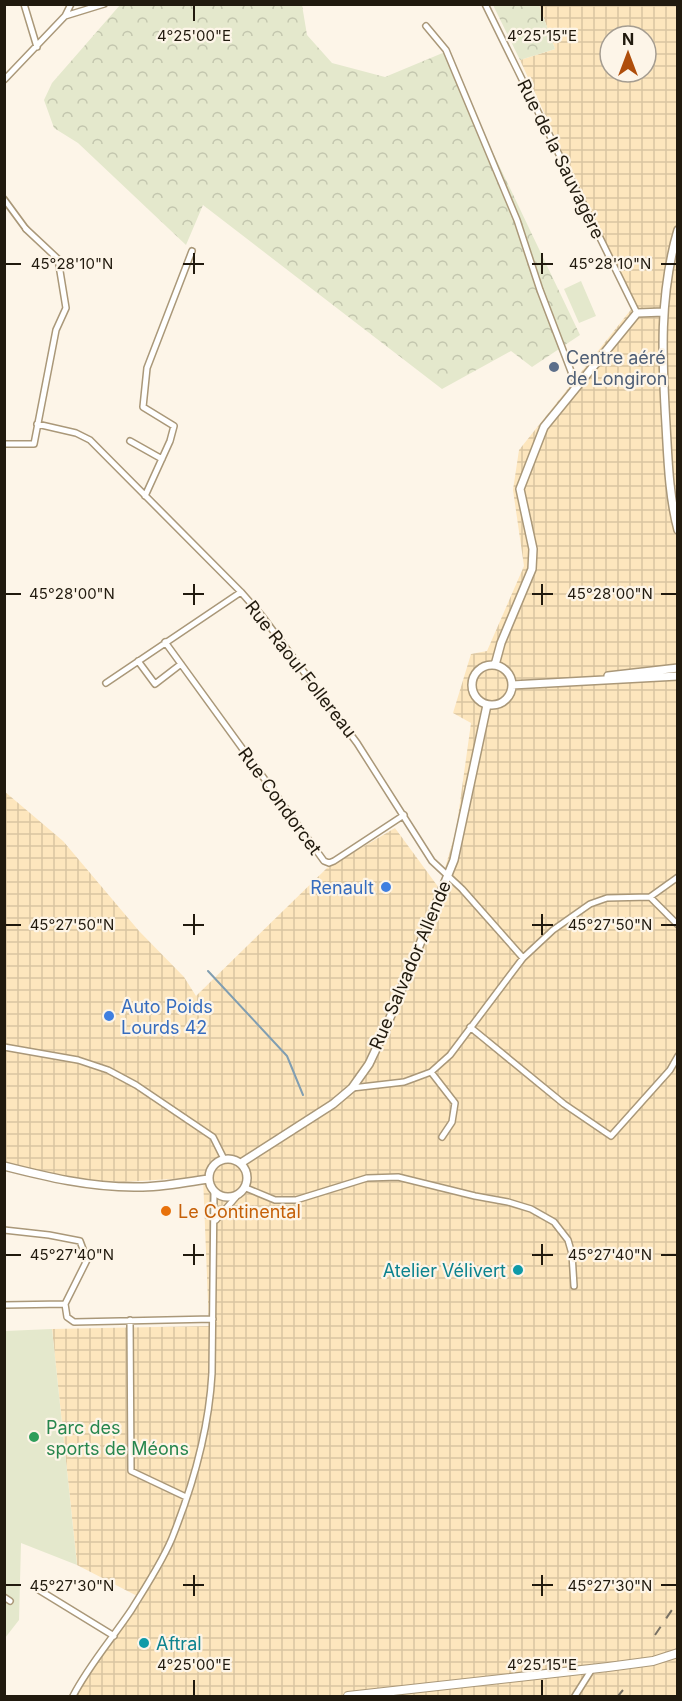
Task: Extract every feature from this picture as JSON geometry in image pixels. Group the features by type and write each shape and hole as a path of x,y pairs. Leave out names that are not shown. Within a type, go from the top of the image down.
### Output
{"main road":[{"path":"348,1696 592,1669 653,1661 678,1653"}],"street":[{"path":"24,4 37,47"},
{"path":"4,80 65,16 71,4"},
{"path":"65,16 104,4"},
{"name":"Rue de la Sauvagère","path":"485,4 637,313"},
{"path":"426,26 446,50 517,220 540,290 577,387"},
{"path":"4,199 26,229 58,259 66,308 56,330 33,444 4,444"},
{"path":"678,230 664,312 662,349 670,492 678,530"},
{"path":"145,496 170,441 174,426 143,407 147,368 192,251"},
{"path":"495,665 501,643 531,569 533,549 520,489 544,427 637,313 664,312"},
{"name":"Rue Raoul Follereau","path":"37,424 76,433 90,440 241,592 262,616 357,743 432,861 462,889 523,958"},
{"path":"130,441 162,459"},
{"path":"106,682 241,592"},
{"name":"Rue Condorcet","path":"165,642 324,861 329,864 404,815"},
{"path":"138,661 154,684 182,664"},
{"path":"495,665 507,672 512,685 505,701 494,706 487,705 476,698 471,685 473,678 482,668 495,665"},
{"path":"591,679 678,668"},
{"path":"512,685 678,676"},
{"name":"Rue Salvador Allende","path":"241,1163 333,1104 352,1088 369,1064 454,860 487,705"},
{"path":"352,1088 404,1082 431,1072 450,1054 523,958 553,930 590,904 607,898 650,897 678,877"},
{"path":"650,897 678,925"},
{"path":"470,1027 564,1104 611,1136 670,1070 678,1056"},
{"path":"4,1047 78,1060 126,1080 213,1137 224,1159"},
{"path":"431,1072 455,1103 452,1122 442,1137"},
{"path":"73,1696 82,1679 114,1636 151,1578 174,1535 186,1497 204,1437 211,1402 212,1235 215,1221 214,1192 209,1179 212,1168 224,1159 235,1160 241,1163 247,1173 246,1188 215,1221"},
{"path":"4,1166 60,1180 99,1185 144,1187 209,1179"},
{"path":"246,1188 275,1200 296,1200 367,1178 398,1178 508,1202 531,1209 554,1222 568,1240 572,1254 574,1286"},
{"path":"214,1192 226,1198 236,1197"},
{"path":"4,1230 80,1241 87,1260 66,1304 68,1317 74,1322 213,1319"},
{"path":"4,1305 66,1304"},
{"path":"130,1320 131,1471 186,1497"},
{"path":"39,1590 114,1636"},
{"path":"575,1696 592,1669"}],"shaded area":[{"path":"539,5 677,5 677,1696 77,1696 81,1686 143,1599 77,1565 52,1329 209,1326 203,1177 124,1182 73,1180 5,1162 4,791 63,841 139,931 184,977 196,996 327,868 395,828 439,888 456,831 471,723 453,713 471,654 487,651 524,566 513,490 519,450 633,307 520,60 555,49"}],"green space":[{"path":"120,5 302,5 307,35 332,63 385,77 445,52 580,335 532,367 511,351 442,389 203,205 186,245 78,143 54,128 44,100 52,83"},
{"path":"493,5 539,5 555,49 520,60"},
{"path":"581,281 596,316 579,323 564,289"},
{"name":"Parc des sports de Méons","path":"52,1329 77,1565 21,1543 19,1620 5,1638 5,1331"}],"waterway":[{"path":"208,971 287,1056 303,1095"}],"railway":[{"path":"655,1635 678,1601"},
{"path":"618,1696 623,1690"}],"place":[{"name":"Centre aéré de Longiron","path":"554,367"},
{"name":"Renault","path":"386,887"},
{"name":"Auto Poids Lourds 42","path":"109,1016"},
{"name":"Le Continental","path":"166,1211"},
{"name":"Atelier Vélivert","path":"518,1270"},
{"name":"Parc des sports de Méons","path":"34,1437"},
{"name":"Aftral","path":"144,1643"}]}
